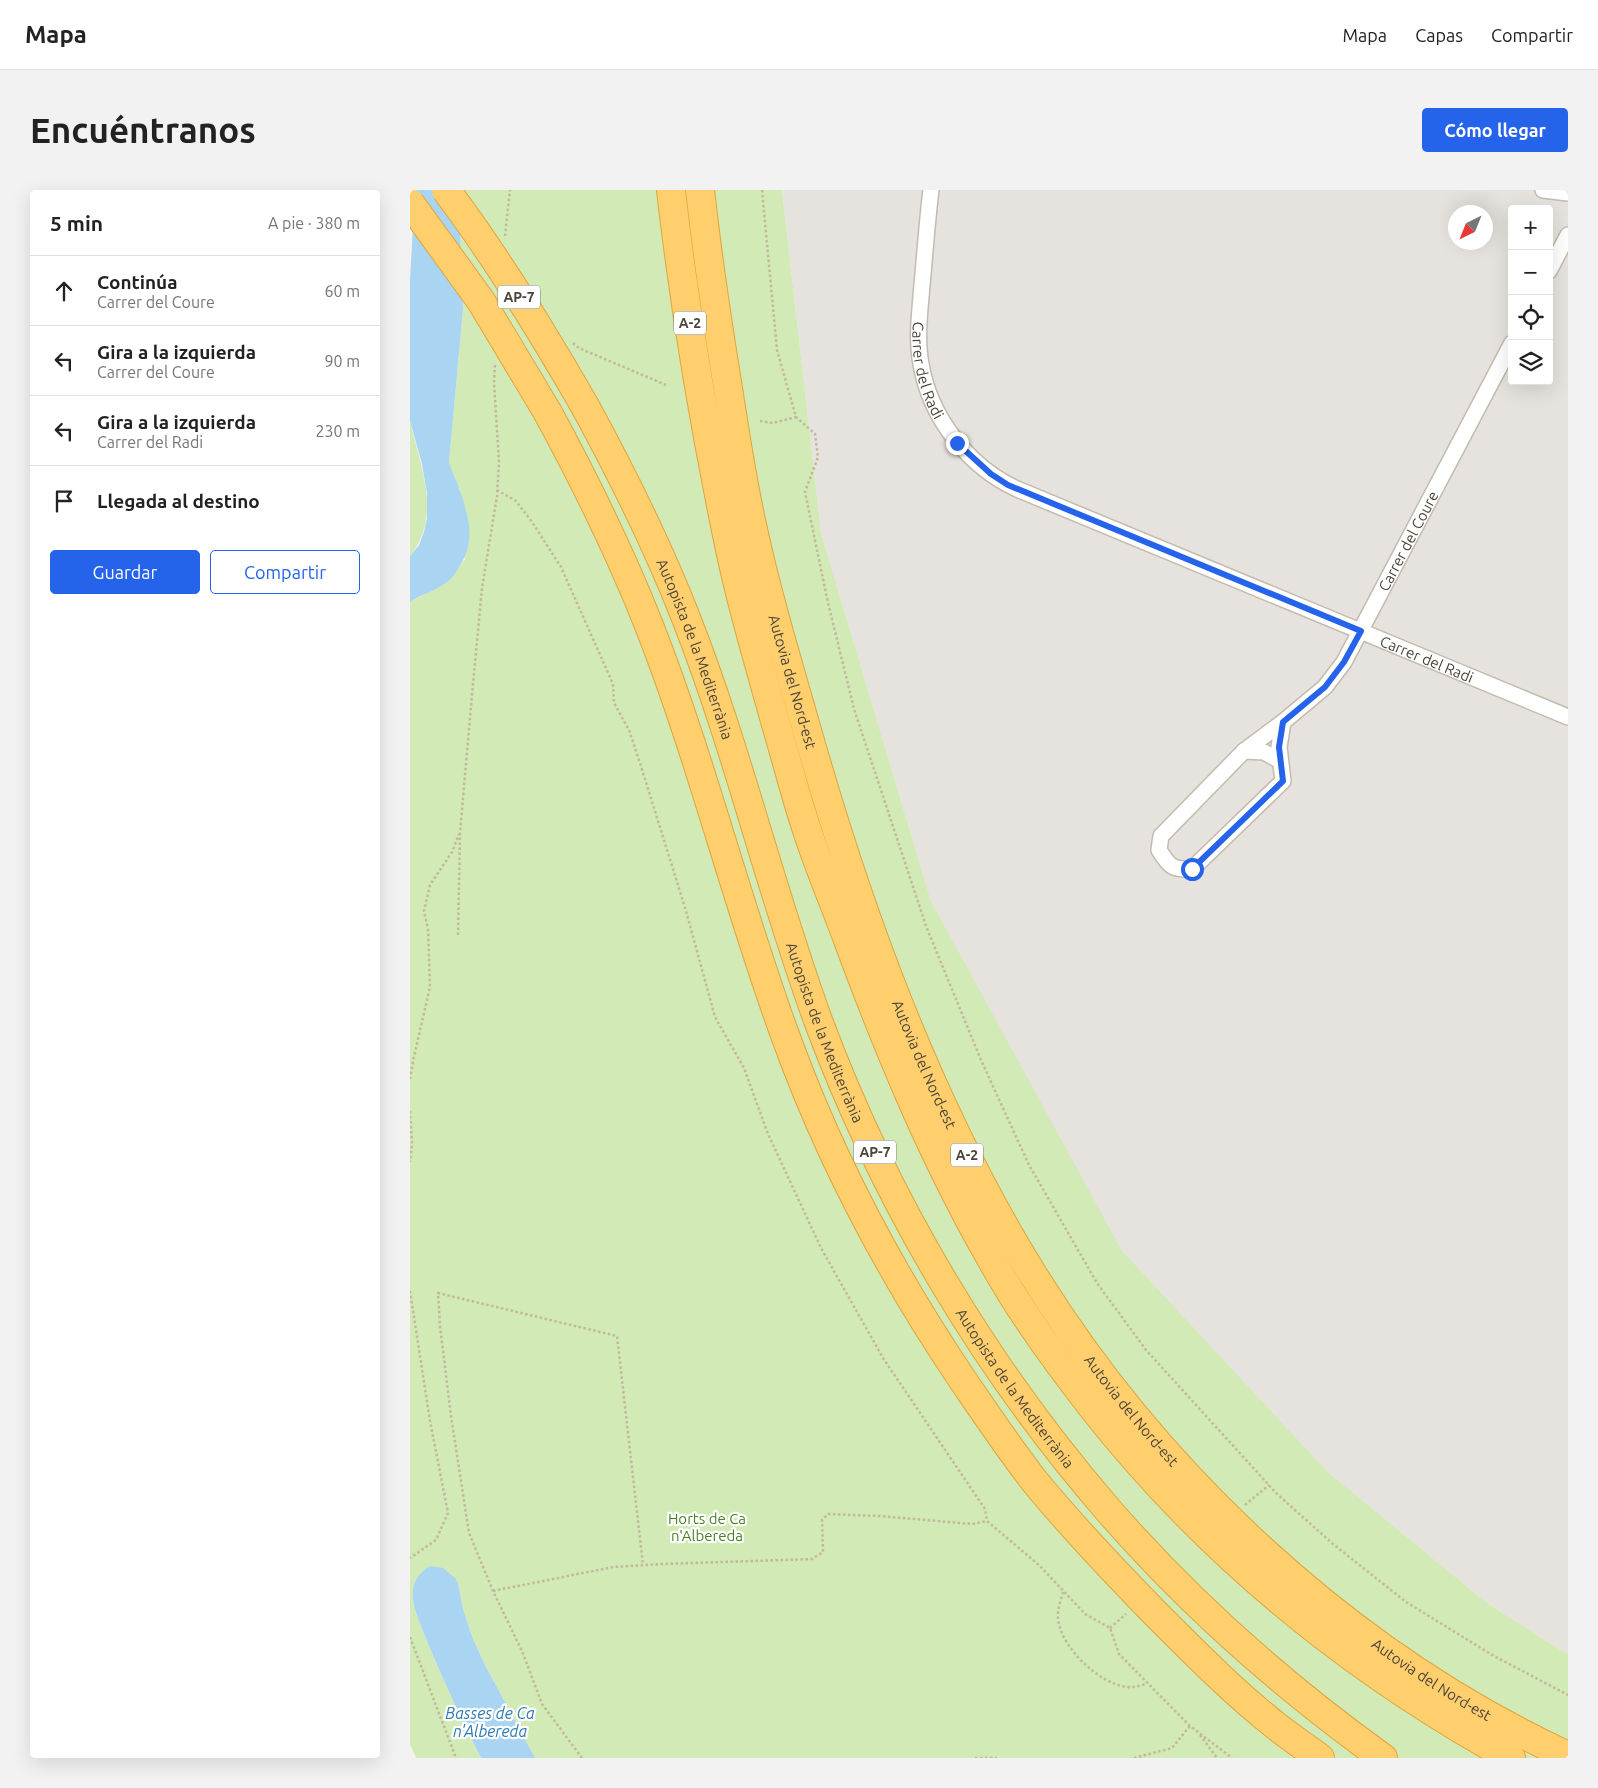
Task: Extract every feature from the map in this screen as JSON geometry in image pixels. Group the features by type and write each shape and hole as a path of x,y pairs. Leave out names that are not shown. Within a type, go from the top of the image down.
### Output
{"highway":[{"name":"Autopista de la Mediterrània","path":"446,190 506,276 548,343 617,465 655,545 686,616 708,678 820,1026 861,1122 888,1178 963,1314 1027,1407 1102,1502 1141,1546 1194,1600 1262,1662 1309,1703 1383,1758"},
{"name":"Autovia del Nord-est","path":"671,190 698,376 726,533 751,636 800,807 874,1011 932,1145 965,1211 1000,1274 1034,1327 1081,1392 1127,1450 1199,1529 1239,1567 1278,1600 1364,1667 1415,1702 1511,1758"},
{"name":"Autovia del Nord-est","path":"700,190 710,276 739,460 752,527 779,635 833,822 897,999 932,1082 976,1173 1002,1221 1056,1311 1133,1415 1168,1456 1245,1534 1340,1615 1392,1653 1480,1709 1568,1756"},
{"name":"AP-7","path":"410,203 481,301 510,348 548,413 599,511 650,629 694,754 761,966 804,1085 850,1187 902,1285 935,1339 980,1406 1035,1481 1111,1568 1203,1661 1274,1724 1320,1758"}],"street":[{"name":"Carrer del Radi","path":"931,190 918,337 921,364 934,405 943,423 966,451 991,474 1008,485 1568,717"},
{"path":"1543,190 1568,193"},
{"path":"1553,263 1568,235"},
{"name":"Carrer del Coure","path":"1283,722 1279,747 1283,781 1192,869 1180,869 1169,865 1159,850 1161,836 1244,751 1325,687 1344,662 1508,351"},
{"path":"1244,751 1264,752 1280,762"}],"path":[{"path":"762,190 777,350 796,417 815,434 818,457 805,492 828,603 854,709 926,926 981,1060 1030,1165 1097,1283 1146,1350 1269,1485 1333,1544 1406,1602 1494,1656 1568,1695"},
{"path":"571,342 579,348 666,385"},
{"path":"760,421 773,423 796,417"},
{"path":"458,935 460,833 482,588 497,490"},
{"path":"410,1079 412,1061 430,987 428,929 424,911 430,885 452,852 460,833"},
{"path":"410,1111 412,1142 410,1162"},
{"path":"410,1291 430,1422 448,1513 436,1540 410,1558"},
{"path":"582,1758 542,1704 522,1651 493,1591 469,1532 448,1389 438,1293 617,1336 643,1565"},
{"path":"1244,1506 1269,1485"},
{"path":"493,1591 613,1567 812,1560 823,1552 822,1520 828,1514 879,1516 972,1524 987,1521"},
{"path":"1063,1592 1057,1616 1060,1630 1065,1641 1077,1657 1094,1672 1114,1684 1129,1687 1148,1684"},
{"path":"1110,1628 1126,1614"},
{"path":"410,1636 456,1758"},
{"path":"1130,1758 1172,1748 1190,1726"},
{"path":"1197,1732 1217,1758"},
{"path":"975,1758 997,1758"}],"shaded area":[{"path":"782,190 1568,190 1568,1653 1487,1603 1328,1472 1121,1251 931,901 821,533"}],"green space":[{"name":"Horts de Ca n'Albereda","path":"464,190 782,190 821,533 931,901 1122,1251 1328,1472 1487,1603 1568,1653 1568,1758 535,1758 473,1639 463,1609 458,1583 449,1573 430,1566 416,1579 413,1590 414,1604 441,1674 481,1758 416,1758 410,1744 410,602 447,582 465,559 460,489 452,475 449,462 463,309 460,227"},
{"path":"410,421 423,473 427,507 425,524 420,540 410,556"}],"water":[{"path":"415,190 464,190 460,227 463,309 449,462 466,511 469,539 464,558 451,579 410,602 410,556 419,545 427,518 427,493 422,464 410,421 410,280"},
{"name":"Basses de Ca n'Albereda","path":"430,1566 443,1568 458,1583 463,1609 473,1639 535,1758 481,1758 441,1674 414,1604 413,1590 416,1579"}],"route":[{"path":"957,443 991,474 1008,485 1361,631 1344,662 1325,687 1283,722 1279,747 1283,781 1192,869"}]}
